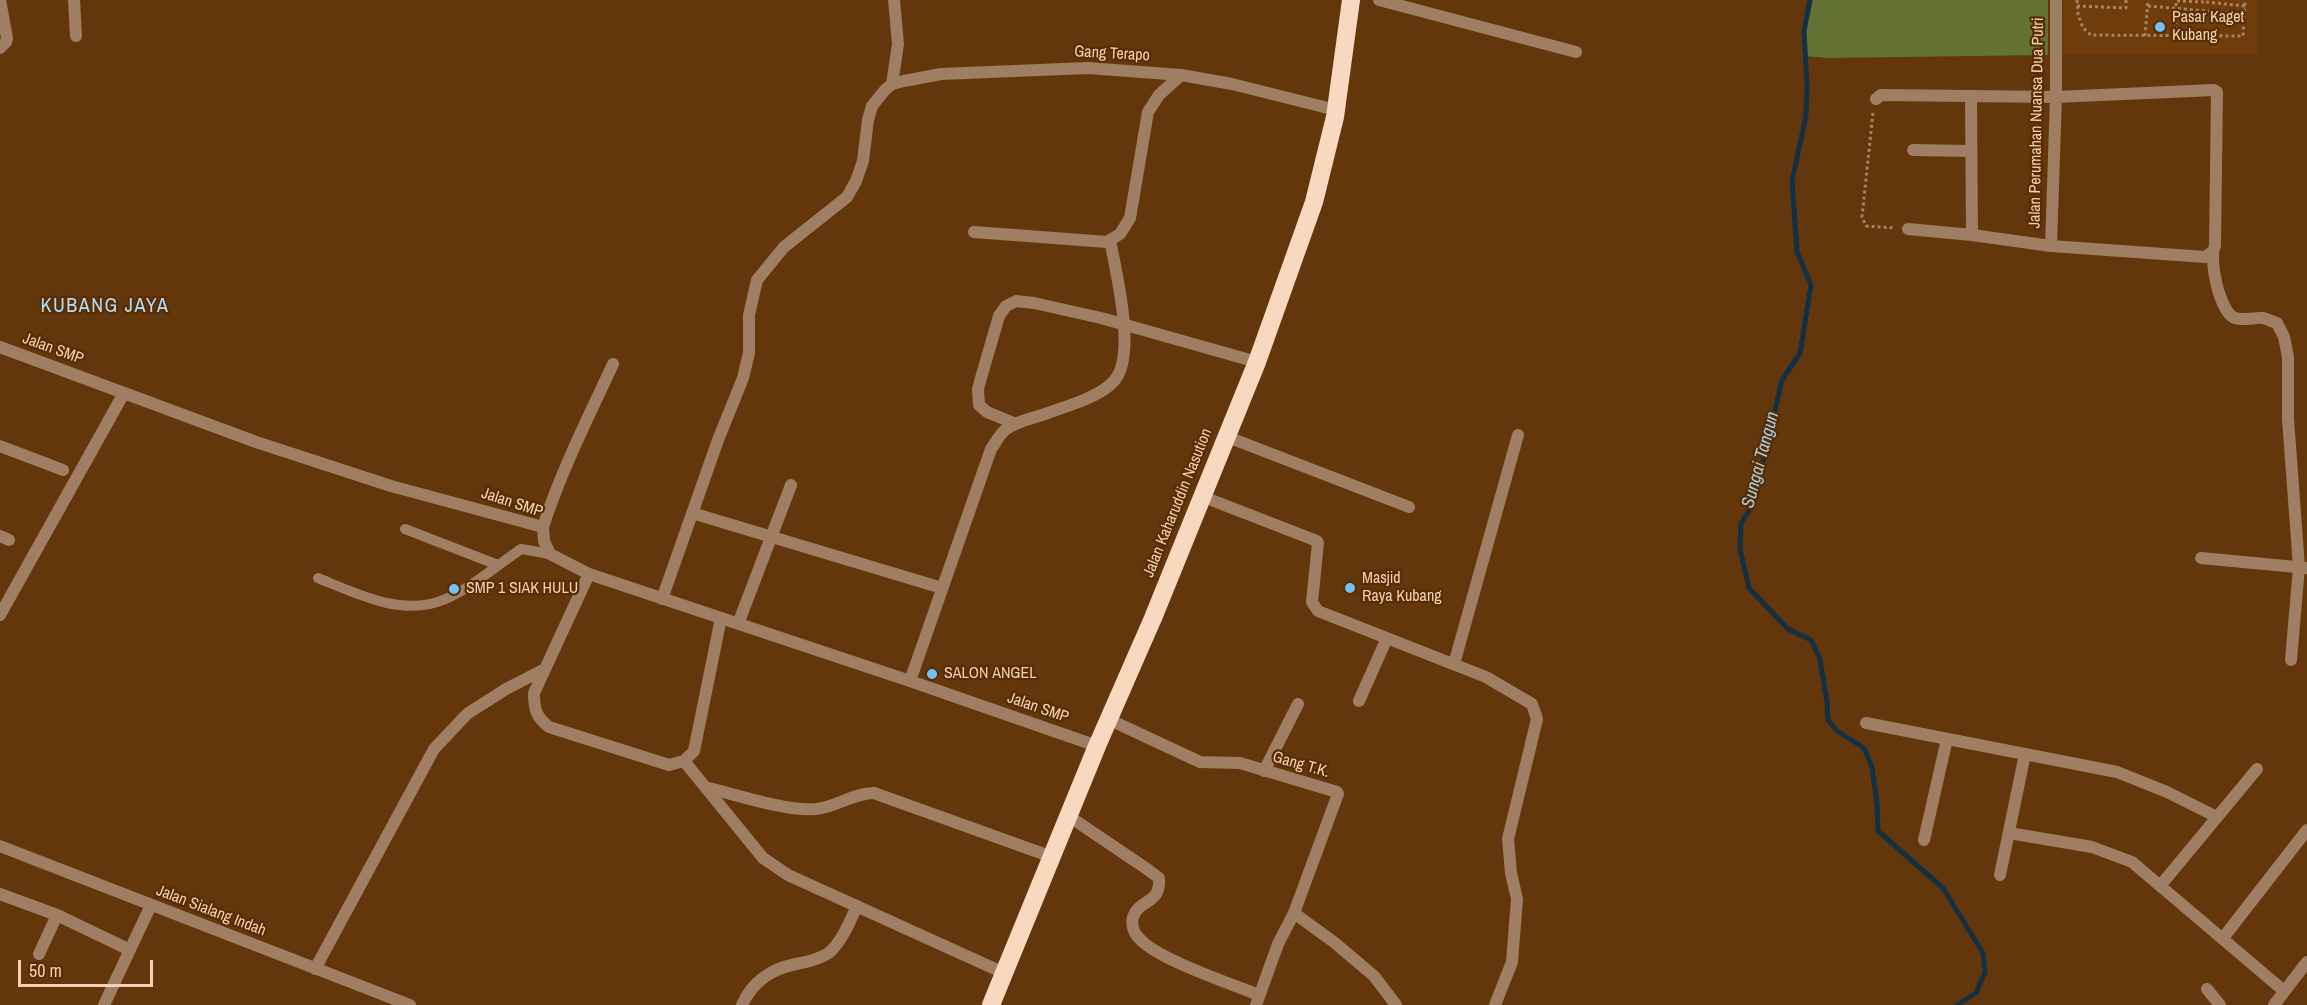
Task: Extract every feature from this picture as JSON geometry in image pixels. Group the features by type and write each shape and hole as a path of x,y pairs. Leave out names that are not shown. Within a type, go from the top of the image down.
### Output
{"highway":[{"name":"Jalan Kaharuddin Nasution","path":"991,1005 1257,362 1314,202 1336,110 1351,0"}],"street":[{"path":"0,0 7,38 0,48"},
{"path":"74,0 76,36"},
{"path":"662,598 718,440 743,378 750,353 749,315 757,280 784,247 847,197 856,181 863,162 872,106 888,87 898,44 894,0"},
{"path":"1379,0 1576,52"},
{"name":"Jalan Perumahan Nuansa Dua Putri","path":"2051,246 2056,98 2056,0"},
{"name":"Gang Terapo","path":"888,87 941,74 1088,68 1181,75 1232,84 1336,110"},
{"path":"974,232 1107,242 1120,234 1130,218 1148,112 1159,95 1181,75"},
{"path":"1876,99 1881,95 2056,98 2148,92 2217,91 2215,246 2205,257 2051,246 1908,229"},
{"path":"1971,96 1972,235"},
{"path":"1913,150 1971,151"},
{"path":"909,681 991,449 1004,431 1016,424 1077,403 1102,390 1114,381 1122,364 1125,326 1110,240"},
{"path":"2211,253 2220,298 2225,311 2236,318 2263,318 2277,323 2284,337 2288,357 2288,419 2303,568 2291,660"},
{"path":"1016,424 987,412 979,405 978,389 999,316 1006,306 1016,301 1034,303 1125,326 1257,362"},
{"name":"Jalan SMP","path":"0,347 256,442 391,486 543,527 544,541 550,554 590,574 1097,746"},
{"path":"543,527 580,435 613,364"},
{"path":"0,615 124,393"},
{"path":"1454,664 1518,435"},
{"path":"1225,436 1409,507"},
{"path":"0,446 63,470"},
{"path":"738,624 791,484"},
{"path":"1201,496 1317,541 1312,602 1318,611 1486,677 1532,704 1537,719 1508,839 1511,873 1517,899 1512,962 1495,1005"},
{"path":"692,513 942,588"},
{"path":"2201,558 2303,568"},
{"path":"590,574 534,693 534,708 540,720 549,727 669,765 684,761 694,751 721,618"},
{"path":"1359,701 1387,638"},
{"path":"315,969 434,749 466,714 506,689 545,669"},
{"path":"1264,771 1298,704"},
{"name":"Gang T.K.","path":"1110,720 1200,762 1240,764 1337,792 1294,913 1278,944 1258,1000"},
{"path":"1866,723 2117,772 2167,792 2217,817"},
{"path":"1924,840 1947,739"},
{"path":"2000,875 2025,754"},
{"path":"684,761 763,858 788,875 1004,973"},
{"path":"2160,886 2257,768"},
{"path":"705,787 787,806 813,809 828,807 862,793 874,793 1053,857"},
{"path":"1070,817 1148,868 1159,878 1160,888 1153,900 1139,908 1133,918 1133,929 1140,940 1170,959 1258,1000"},
{"path":"2223,938 2307,830"},
{"path":"2009,833 2092,847 2132,862 2284,991"},
{"name":"Jalan Sialang Indah","path":"0,846 410,1005"},
{"path":"0,894 57,915 130,950"},
{"path":"104,1005 151,905"},
{"path":"742,1005 748,991 764,976 792,965 810,962 830,952 843,936 857,906"},
{"path":"1294,913 1374,976 1395,1005"},
{"path":"39,954 57,915"},
{"path":"2274,1005 2307,962"},
{"path":"2207,989 2220,1005"}],"lane":[{"path":"405,529 498,565"},
{"path":"318,578 371,599 414,606 443,601 520,549 550,554"}],"path":[{"path":"2077,0 2083,28 2091,35 2145,36 2243,36 2245,0"},
{"path":"2078,6 2126,8 2127,0"},
{"path":"2145,36 2148,0"},
{"path":"2175,36 2176,1 2206,1 2245,6"},
{"path":"2148,6 2244,14"},
{"path":"1876,99 1862,217 1866,225 1908,229"}],"shaded area":[{"name":"Pasar Kaget Kubang","path":"2063,0 2257,0 2257,55 2062,55"}],"green space":[{"path":"1810,0 2048,0 2048,55 1828,58 1805,56 1804,31"}],"waterway":[{"name":"Sungai Tangun","path":"1810,0 1804,31 1806,116 1792,181 1797,252 1811,285 1800,353 1782,380 1753,504 1741,524 1740,549 1749,588 1788,629 1811,640 1820,659 1828,720 1837,731 1864,748 1872,767 1878,831 1943,888 1983,953 1985,972 1976,993 1957,1005"}],"place":[{"name":"Pasar Kaget Kubang","path":"2160,27"},
{"name":"Masjid Raya Kubang","path":"1350,588"},
{"name":"SMP 1 SIAK HULU","path":"454,589"},
{"name":"SALON ANGEL","path":"932,674"}],"district":[{"name":"KUBANG JAYA","path":"105,307"}]}
